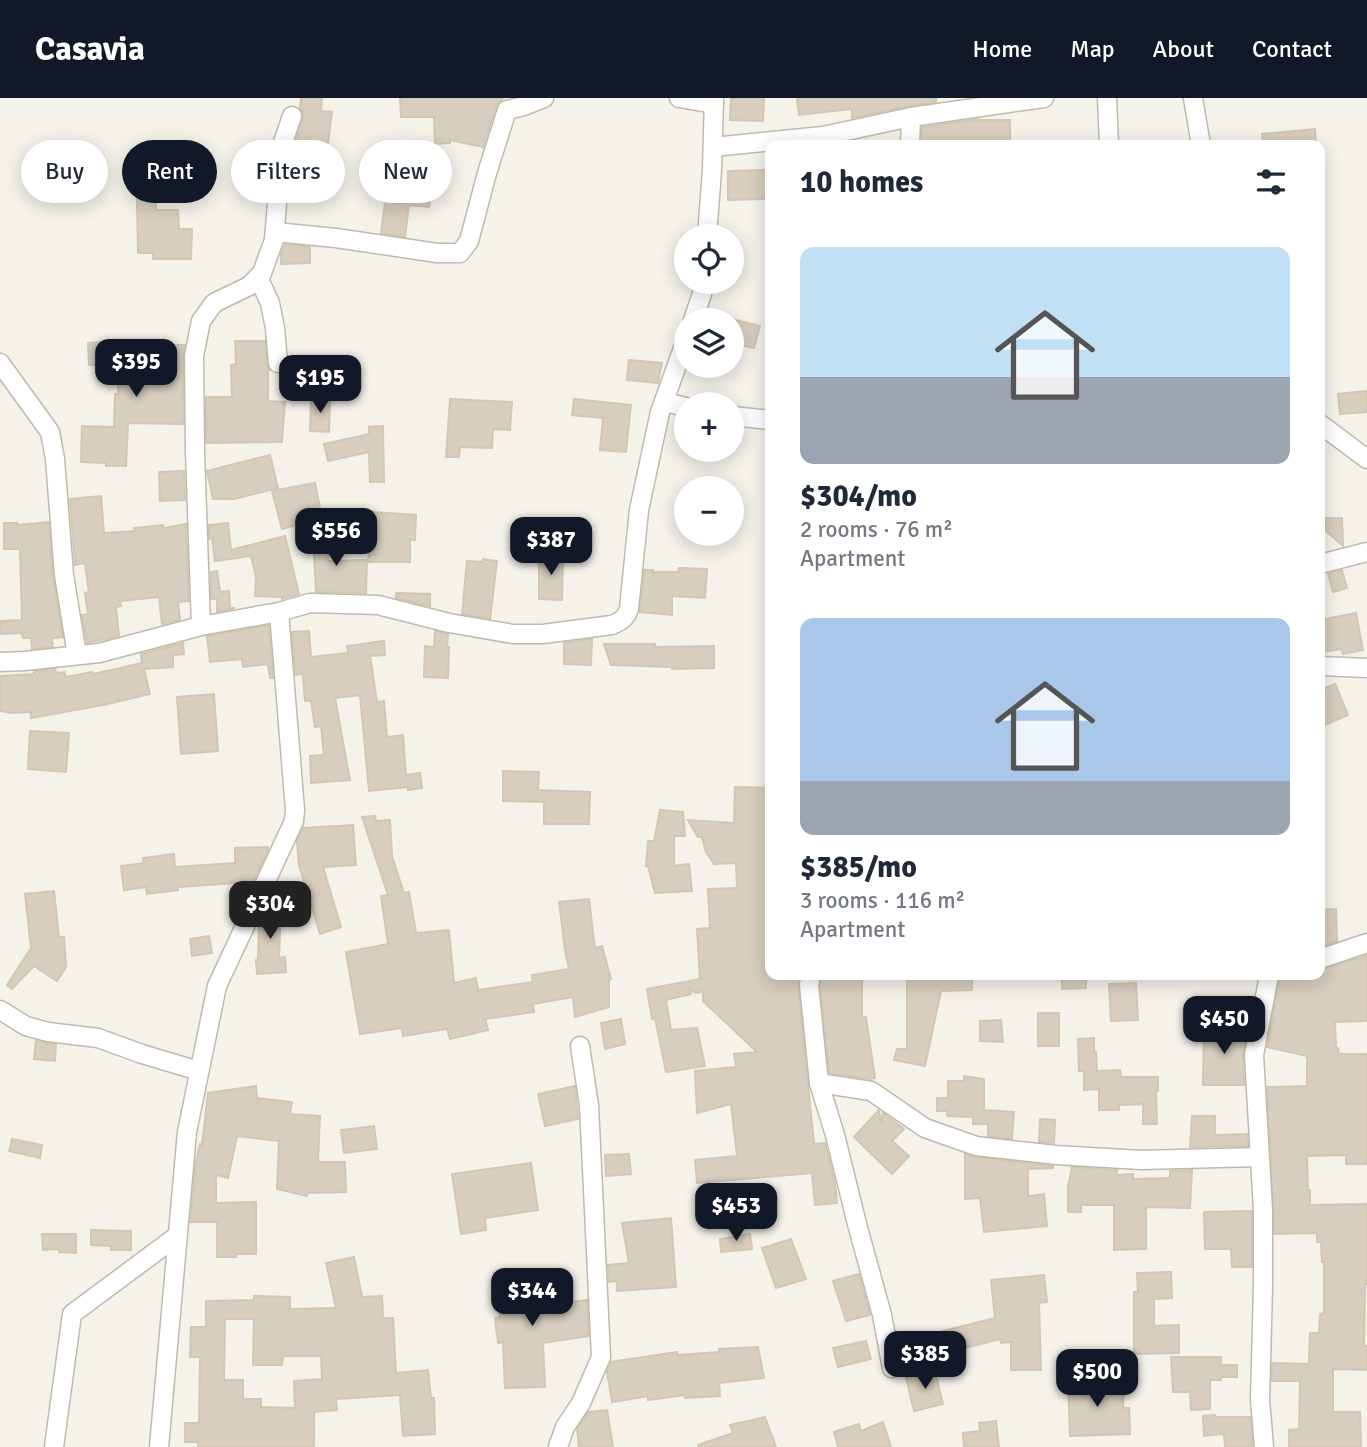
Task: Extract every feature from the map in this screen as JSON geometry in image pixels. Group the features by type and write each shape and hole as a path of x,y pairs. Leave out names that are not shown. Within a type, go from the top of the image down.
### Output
{"street":[{"path":"275,232 437,253 460,253 469,241 507,110 544,98"},
{"path":"679,98 714,101 708,224"},
{"path":"783,140 823,136 911,117 1044,98"},
{"path":"1107,98 1109,140"},
{"path":"1193,98 1200,140"},
{"path":"201,626 194,356 201,321 214,303 249,286 262,272 274,240 278,158 292,116"},
{"path":"910,140 911,117"},
{"path":"713,147 765,142"},
{"path":"258,277 270,303 278,363"},
{"path":"0,363 50,432 55,460 64,575 77,655"},
{"path":"0,662 99,653 201,626 279,612 310,603 378,606 449,624 513,634 542,634 620,622 629,609 639,510 664,402 674,374"},
{"path":"664,402 674,404"},
{"path":"744,417 765,419"},
{"path":"1325,428 1367,458"},
{"path":"1325,563 1367,552"},
{"path":"159,1447 187,1132 217,986 294,821 279,612"},
{"path":"1325,666 1367,668"},
{"path":"1325,957 1367,943"},
{"path":"810,980 818,1083 835,1135 882,1315 892,1368"},
{"path":"1264,1447 1259,1400 1263,1210 1254,1055 1268,980"},
{"path":"0,1010 26,1026 48,1032 99,1038 199,1071"},
{"path":"558,1447 565,1427 581,1403 601,1357 589,1098 580,1046"},
{"path":"818,1083 870,1091 925,1128 976,1146 1056,1155 1141,1160 1259,1157"},
{"path":"54,1447 72,1314 177,1236"}],"building":[{"path":"301,98 322,98 321,111 332,112 328,140 296,140 303,119"},
{"path":"400,98 503,98 496,107 483,147 452,140 435,140 434,117 401,117"},
{"path":"731,98 764,98 763,121 730,120"},
{"path":"797,98 936,98 936,102 852,118 852,109 799,115"},
{"path":"978,119 1010,120 1010,140 921,140 922,127"},
{"path":"1315,129 1316,140 1263,140 1262,134"},
{"path":"765,170 765,199 728,200 728,171"},
{"path":"137,203 156,203 156,210 178,210 179,229 192,229 191,259 153,259 153,253 138,253"},
{"path":"385,203 430,203 429,207 409,205 405,237 381,233"},
{"path":"285,244 310,247 310,263 281,264"},
{"path":"744,322 760,326 754,348 744,346"},
{"path":"235,341 265,341 269,370 268,401 285,402 282,442 206,443 206,397 232,397 231,365 236,364"},
{"path":"103,342 103,352 158,353 158,345 185,345 183,424 128,423 126,466 81,462 82,426 114,427 118,364 89,365 88,343"},
{"path":"629,360 662,363 658,383 627,380"},
{"path":"1367,391 1367,412 1340,414 1338,394"},
{"path":"311,398 330,399 329,432 310,431"},
{"path":"450,399 512,402 510,430 493,429 492,448 460,447 459,457 446,457"},
{"path":"574,399 631,405 626,452 600,450 603,418 572,415"},
{"path":"383,426 384,482 370,482 369,452 328,461 324,444 369,434 369,427"},
{"path":"270,455 278,488 234,499 213,499 207,471"},
{"path":"184,471 185,500 160,501 159,472"},
{"path":"315,483 322,518 282,529 272,491"},
{"path":"101,496 104,533 186,524 189,601 178,602 180,620 162,624 159,597 120,601 121,606 116,607 119,636 87,643 82,615 88,614 85,593 89,592 85,563 75,565 70,499"},
{"path":"372,512 416,515 415,540 410,540 410,562 368,562"},
{"path":"1326,518 1342,518 1343,546 1326,531"},
{"path":"326,521 328,561 367,560 366,593 316,592 312,522"},
{"path":"49,522 53,576 63,637 52,638 53,647 32,649 31,638 23,638 22,633 0,634 0,621 22,620 20,549 4,549 4,523 17,525"},
{"path":"228,523 231,550 285,536 299,594 282,599 255,596 256,577 251,556 215,561 212,538 209,539 209,525"},
{"path":"539,554 563,554 562,600 539,599"},
{"path":"483,559 497,561 490,619 462,614 467,561 482,562"},
{"path":"679,568 707,569 705,598 672,596 672,615 640,612 644,570 678,572"},
{"path":"1342,570 1347,588 1333,592 1328,574"},
{"path":"217,571 220,592 229,591 230,608 235,608 217,612 217,599 211,599 211,572"},
{"path":"396,593 430,594 430,606 396,598"},
{"path":"1356,613 1363,650 1343,654 1342,649 1325,651 1325,619"},
{"path":"269,625 273,678 270,678 268,664 243,667 242,659 210,662 207,636"},
{"path":"309,631 311,657 348,653 347,646 384,641 385,655 370,656 377,702 384,701 387,737 403,735 406,775 420,773 422,788 369,791 360,695 335,698 350,780 311,783 310,756 324,755 321,726 315,727 311,701 305,701 303,674 295,675 292,632"},
{"path":"435,631 448,634 448,678 424,677 425,646 434,647"},
{"path":"592,639 591,665 564,664 564,643"},
{"path":"183,643 184,654 173,655 173,667 144,669 150,694 31,718 31,712 0,711 0,676 34,674 34,671 55,669 56,673 65,672 65,677 93,674 142,663 141,654"},
{"path":"604,644 714,646 714,668 672,669 611,665"},
{"path":"1335,684 1348,715 1325,725 1325,688"},
{"path":"214,694 218,751 181,754 177,697"},
{"path":"30,731 69,733 66,772 28,769"},
{"path":"503,771 539,772 538,790 590,792 589,824 544,824 544,802 503,801"},
{"path":"735,787 765,788 765,980 799,980 814,1144 825,1143 837,1203 815,1205 812,1173 697,1183 695,1160 737,1156 731,1104 697,1113 695,1071 736,1067 734,1054 757,1052 703,1001 703,992 695,993 689,988 691,994 666,1000 671,1030 697,1028 705,1066 666,1072 647,989 700,979 697,929 710,928 708,889 737,888 736,863 714,864 706,852 702,837 698,837 688,820 734,823"},
{"path":"660,810 683,812 685,836 674,836 674,866 689,864 692,891 655,893 646,866 648,841 654,841"},
{"path":"375,816 376,821 390,820 392,856 404,893 409,892 416,933 449,930 454,983 476,978 478,990 533,982 532,975 569,969 559,902 589,899 595,948 602,946 611,979 609,1007 575,1017 573,997 533,1004 534,1012 485,1019 488,1030 450,1039 447,1029 403,1036 402,1028 360,1034 346,952 388,944 381,896 388,895 362,817"},
{"path":"353,825 356,865 323,867 341,927 320,934 299,865 297,841 303,828"},
{"path":"268,847 252,884 178,887 178,890 147,894 146,887 124,890 121,866 144,863 143,858 174,854 175,867 235,863 235,848"},
{"path":"54,891 59,937 64,937 66,967 57,981 34,966 12,989 7,985 31,948 25,894"},
{"path":"270,899 281,900 279,958 285,957 286,972 257,974 259,922"},
{"path":"1336,909 1337,941 1325,945 1325,910"},
{"path":"209,936 212,953 192,956 190,939"},
{"path":"1367,955 1367,1021 1335,1022 1336,1048 1339,1054 1367,1054 1367,1164 1346,1164 1346,1155 1307,1156 1310,1205 1367,1204 1364,1346 1367,1346 1367,1370 1333,1369 1333,1412 1360,1412 1361,1447 1289,1447 1289,1430 1299,1429 1300,1381 1272,1381 1272,1363 1309,1364 1310,1333 1319,1333 1320,1314 1324,1313 1324,1262 1321,1242 1317,1242 1317,1233 1274,1234 1267,1087 1307,1086 1307,1056 1267,1047 1279,980 1325,980 1325,968"},
{"path":"821,980 862,980 862,1018 866,1017 875,1078 829,1073"},
{"path":"907,980 972,980 972,990 941,991 925,1066 894,1060 897,1049 907,1049"},
{"path":"1062,980 1086,980 1086,988 1062,989"},
{"path":"1136,983 1138,1020 1111,1021 1109,984"},
{"path":"1038,1013 1059,1013 1059,1046 1038,1046"},
{"path":"621,1019 625,1044 605,1049 601,1023"},
{"path":"1001,1020 1003,1042 980,1041 980,1021"},
{"path":"1204,1028 1245,1028 1244,1085 1203,1085"},
{"path":"1094,1038 1097,1071 1120,1070 1121,1077 1158,1077 1157,1124 1143,1124 1143,1104 1119,1105 1119,1110 1099,1110 1099,1089 1084,1090 1084,1071 1079,1071 1078,1039"},
{"path":"36,1040 56,1044 55,1061 34,1059"},
{"path":"964,1076 984,1079 984,1110 1014,1112 1012,1139 988,1136 988,1124 973,1124 973,1117 947,1116 947,1111 937,1111 937,1098 948,1098 948,1081 964,1081"},
{"path":"256,1086 257,1098 292,1102 290,1114 320,1116 318,1162 345,1162 346,1192 307,1193 307,1196 277,1189 279,1141 237,1136 228,1178 216,1175 216,1203 256,1202 256,1254 217,1257 217,1222 190,1222 196,1162 200,1144 202,1145 208,1093"},
{"path":"575,1086 578,1119 545,1126 538,1094"},
{"path":"879,1110 881,1123 883,1113 904,1129 892,1141 909,1156 892,1174 854,1137"},
{"path":"1192,1116 1215,1116 1215,1135 1247,1134 1248,1146 1190,1147"},
{"path":"1040,1119 1055,1120 1054,1143 1039,1142"},
{"path":"374,1126 377,1149 344,1153 341,1130"},
{"path":"12,1139 42,1145 40,1158 9,1151"},
{"path":"629,1154 631,1174 606,1176 605,1155"},
{"path":"965,1154 1053,1166 1028,1169 1028,1196 1044,1194 1047,1226 984,1232 980,1198 965,1199"},
{"path":"531,1163 538,1210 485,1218 486,1230 461,1234 452,1174"},
{"path":"1072,1167 1117,1170 1117,1175 1133,1174 1133,1179 1170,1178 1170,1171 1192,1170 1190,1208 1146,1207 1146,1249 1114,1250 1114,1205 1081,1205 1081,1212 1068,1212 1068,1187"},
{"path":"1252,1211 1252,1267 1232,1267 1231,1249 1205,1249 1204,1212"},
{"path":"671,1218 676,1287 617,1291 617,1281 609,1282 608,1265 629,1263 622,1223"},
{"path":"91,1230 131,1231 131,1250 111,1250 111,1246 91,1245"},
{"path":"42,1234 76,1234 76,1253 59,1252 59,1249 43,1250"},
{"path":"750,1234 752,1249 721,1252 720,1239"},
{"path":"791,1239 806,1279 776,1288 762,1248"},
{"path":"354,1257 362,1297 382,1296 383,1318 393,1318 396,1373 428,1370 431,1398 434,1398 435,1434 403,1436 400,1395 336,1399 337,1410 314,1412 314,1447 198,1447 198,1442 185,1442 185,1423 199,1423 200,1357 190,1357 191,1327 206,1327 206,1301 254,1300 254,1296 290,1297 290,1309 336,1308 326,1263","holes":["225,1319 254,1319 253,1365 282,1365 283,1356 321,1356 322,1379 294,1381 295,1408 261,1407 261,1399 243,1399 243,1380 224,1380"]},
{"path":"528,1269 533,1307 587,1300 589,1336 543,1343 545,1387 505,1388 503,1342 498,1343 495,1318 500,1317 494,1273"},
{"path":"1171,1272 1172,1298 1154,1299 1154,1326 1179,1325 1179,1353 1134,1354 1134,1292 1138,1292 1137,1273"},
{"path":"859,1274 870,1315 846,1321 833,1281"},
{"path":"1044,1275 1047,1302 1039,1303 1041,1370 1011,1370 1011,1342 1001,1343 1000,1339 949,1352 943,1331 995,1318 991,1280"},
{"path":"866,1341 871,1359 838,1367 833,1348"},
{"path":"758,1347 764,1378 719,1383 720,1396 685,1398 685,1395 648,1400 648,1396 612,1402 607,1372 611,1362 677,1352 677,1355"},
{"path":"1171,1357 1221,1357 1221,1365 1237,1365 1237,1377 1210,1380 1210,1409 1191,1410 1190,1392 1173,1392"},
{"path":"935,1371 943,1404 914,1411 906,1378"},
{"path":"1068,1377 1095,1378 1095,1386 1124,1386 1123,1408 1129,1408 1130,1434 1070,1436"},
{"path":"607,1410 613,1447 579,1447 577,1429 588,1412"},
{"path":"1203,1416 1250,1417 1253,1447 1225,1447 1224,1434 1204,1436"},
{"path":"765,1417 776,1447 698,1447 733,1433 730,1425"},
{"path":"996,1421 999,1447 964,1447 963,1433 980,1431 979,1423"},
{"path":"883,1422 891,1447 838,1447 834,1432 859,1424 861,1431"}]}
